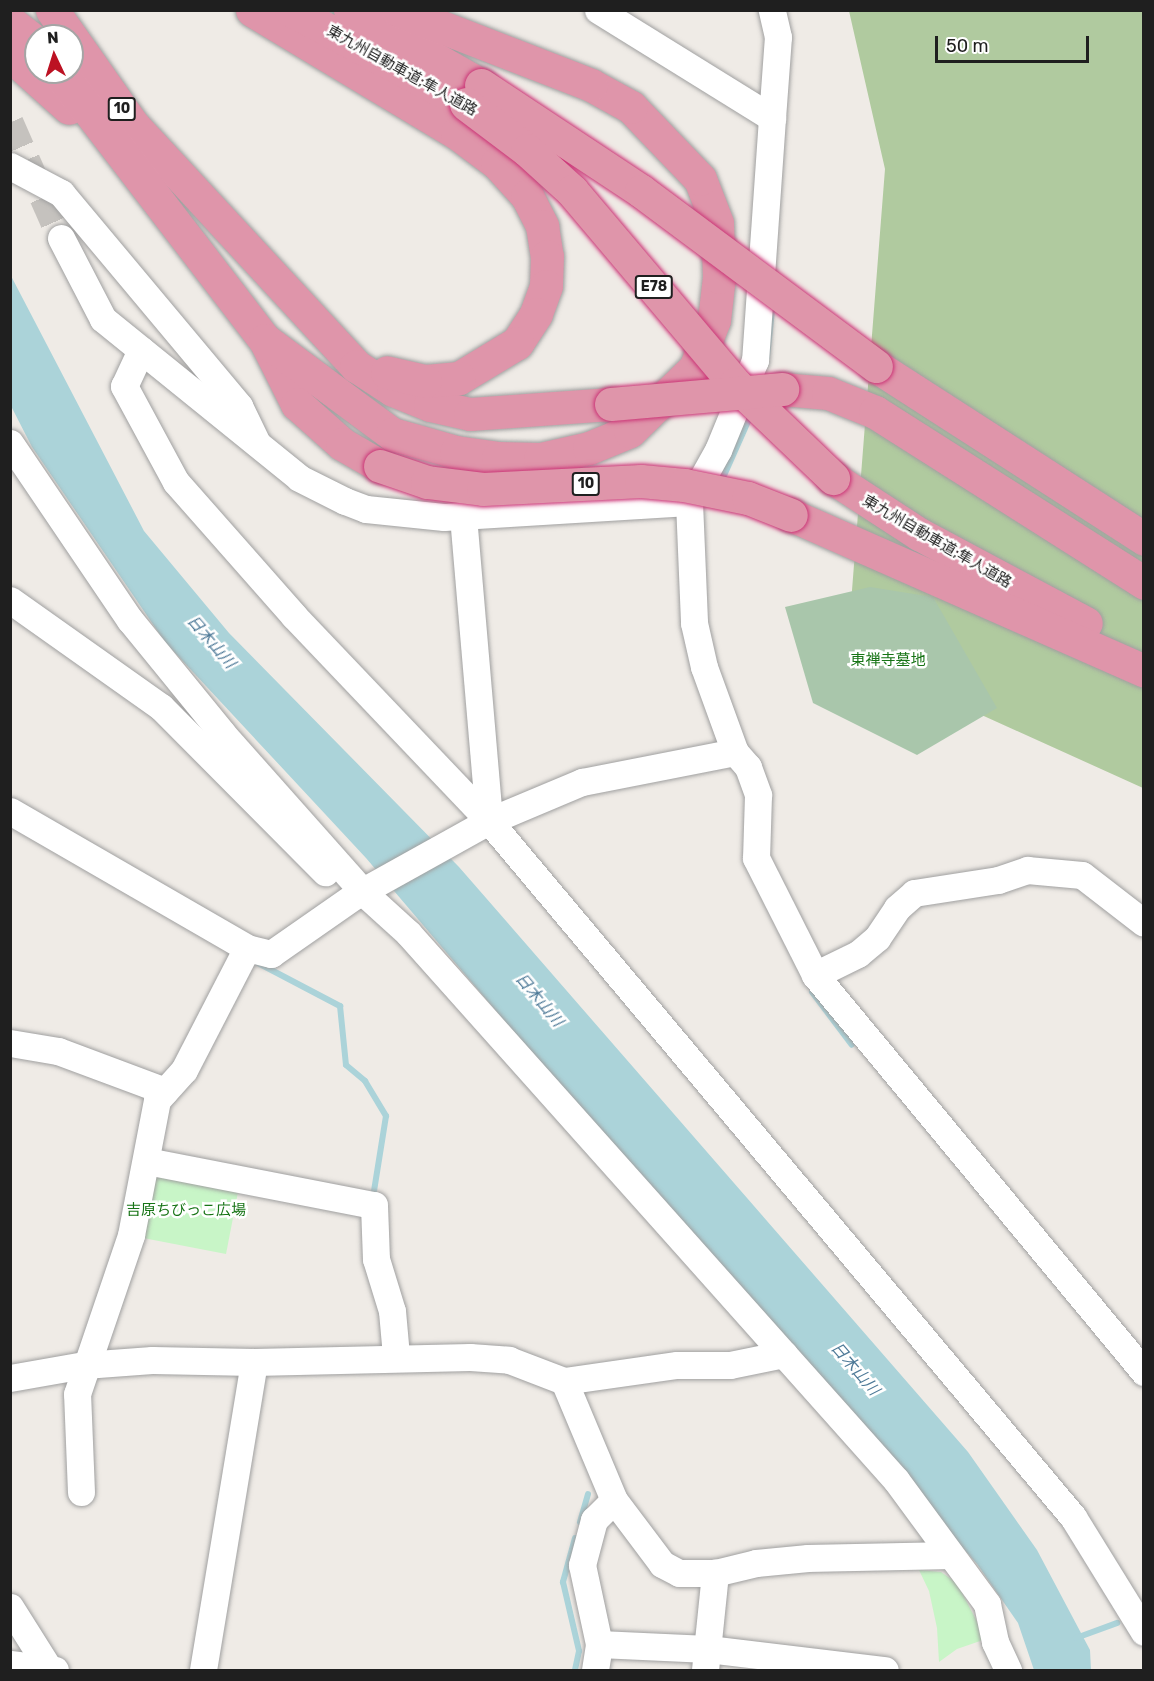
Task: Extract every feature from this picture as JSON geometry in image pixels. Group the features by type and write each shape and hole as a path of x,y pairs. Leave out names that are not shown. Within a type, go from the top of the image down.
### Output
{"highway":[{"path":"252,10 457,133 497,163 527,196 542,226 547,256 546,286 536,314 518,343 492,361 459,378 425,381 356,366"},
{"name":"東九州自動車道;隼人道路","path":"291,10 474,95 527,150 572,191 735,384 834,478 879,511 965,561 1143,653"},
{"name":"東九州自動車道;隼人道路","path":"350,10 474,95 641,191 876,366 1143,539"},
{"path":"265,340 392,434 456,452 498,459 540,459 589,448 630,431 695,368 714,320 720,277 717,223 700,179 631,107 591,85 398,10"},
{"name":"10","path":"51,14 132,124 356,366 393,390 430,405 470,414 782,389 828,393 875,412 1143,583"},
{"path":"10,22 24,33"},
{"path":"10,55 121,155"},
{"name":"10","path":"68,84 265,340 297,404 342,444 380,466 427,482 483,489 640,481 684,485 748,498 792,515 1143,671"}],"street":[{"path":"598,10 772,118"},
{"path":"772,10 778,37 755,360 718,450 689,502 694,623 704,667 735,752 748,767 758,795 756,858 815,975 1143,1372"},
{"path":"10,166 61,193 239,406 258,444"},
{"path":"61,238 103,320 299,478 345,501 366,509 462,516 689,502"},
{"path":"141,350 124,386 176,482 482,824 1073,1517 1143,1632"},
{"path":"10,443 130,620 222,733 363,892 408,933 896,1480 987,1604 995,1642 1008,1671"},
{"path":"462,516 482,824"},
{"path":"10,600 161,707 305,854 363,892"},
{"path":"10,811 247,948 271,954 281,950 363,892 482,824 582,782 735,752"},
{"path":"815,975 858,954 877,938 897,908 914,893 998,880 1027,870 1082,875 1143,923"},
{"path":"81,1492 77,1394 84,1365 131,1236 157,1100 184,1070 247,948"},
{"path":"10,1043 58,1051 165,1091"},
{"path":"147,1161 374,1205 376,1259 392,1311 396,1356"},
{"path":"10,1378 84,1365 152,1360 254,1362 396,1356 509,1360 564,1382 677,1365 730,1365 784,1354"},
{"path":"204,1671 254,1362"},
{"path":"564,1382 614,1500 662,1564 679,1573 715,1573 756,1563 808,1558 950,1556"},
{"path":"595,1671 599,1644 582,1565 594,1520 614,1500"},
{"path":"707,1660 715,1573"},
{"path":"10,1607 52,1670"},
{"path":"599,1644 707,1660 885,1671"},
{"path":"10,1664 52,1670"}],"green space":[{"path":"849,11 1143,11 1143,788 847,654 885,169"},
{"name":"東禅寺墓地","path":"870,587 933,597 997,708 917,755 813,703 785,607"},
{"name":"吉原ちびっこ広場","path":"159,1169 239,1187 226,1254 138,1237 150,1176"},
{"path":"919,1570 941,1572 957,1583 986,1639 957,1649 939,1662 937,1628 929,1591"}],"water":[{"name":"日木山川","path":"10,274 144,531 229,633 459,867 968,1452 1037,1550 1090,1650 1091,1670 1034,1670 1018,1623 977,1564 599,1132 366,858 165,642 32,447 11,406"}],"waterway":[{"path":"767,357 773,301"},
{"path":"722,480 751,415"},
{"path":"258,963 340,1006 346,1065 365,1081 386,1116 373,1197"},
{"path":"812,992 852,1045"},
{"path":"580,1522 588,1494"},
{"path":"575,1538 563,1582 579,1651 575,1670"},
{"path":"1076,1638 1117,1623"}],"tunnel":[{"path":"10,122 61,238"}]}
